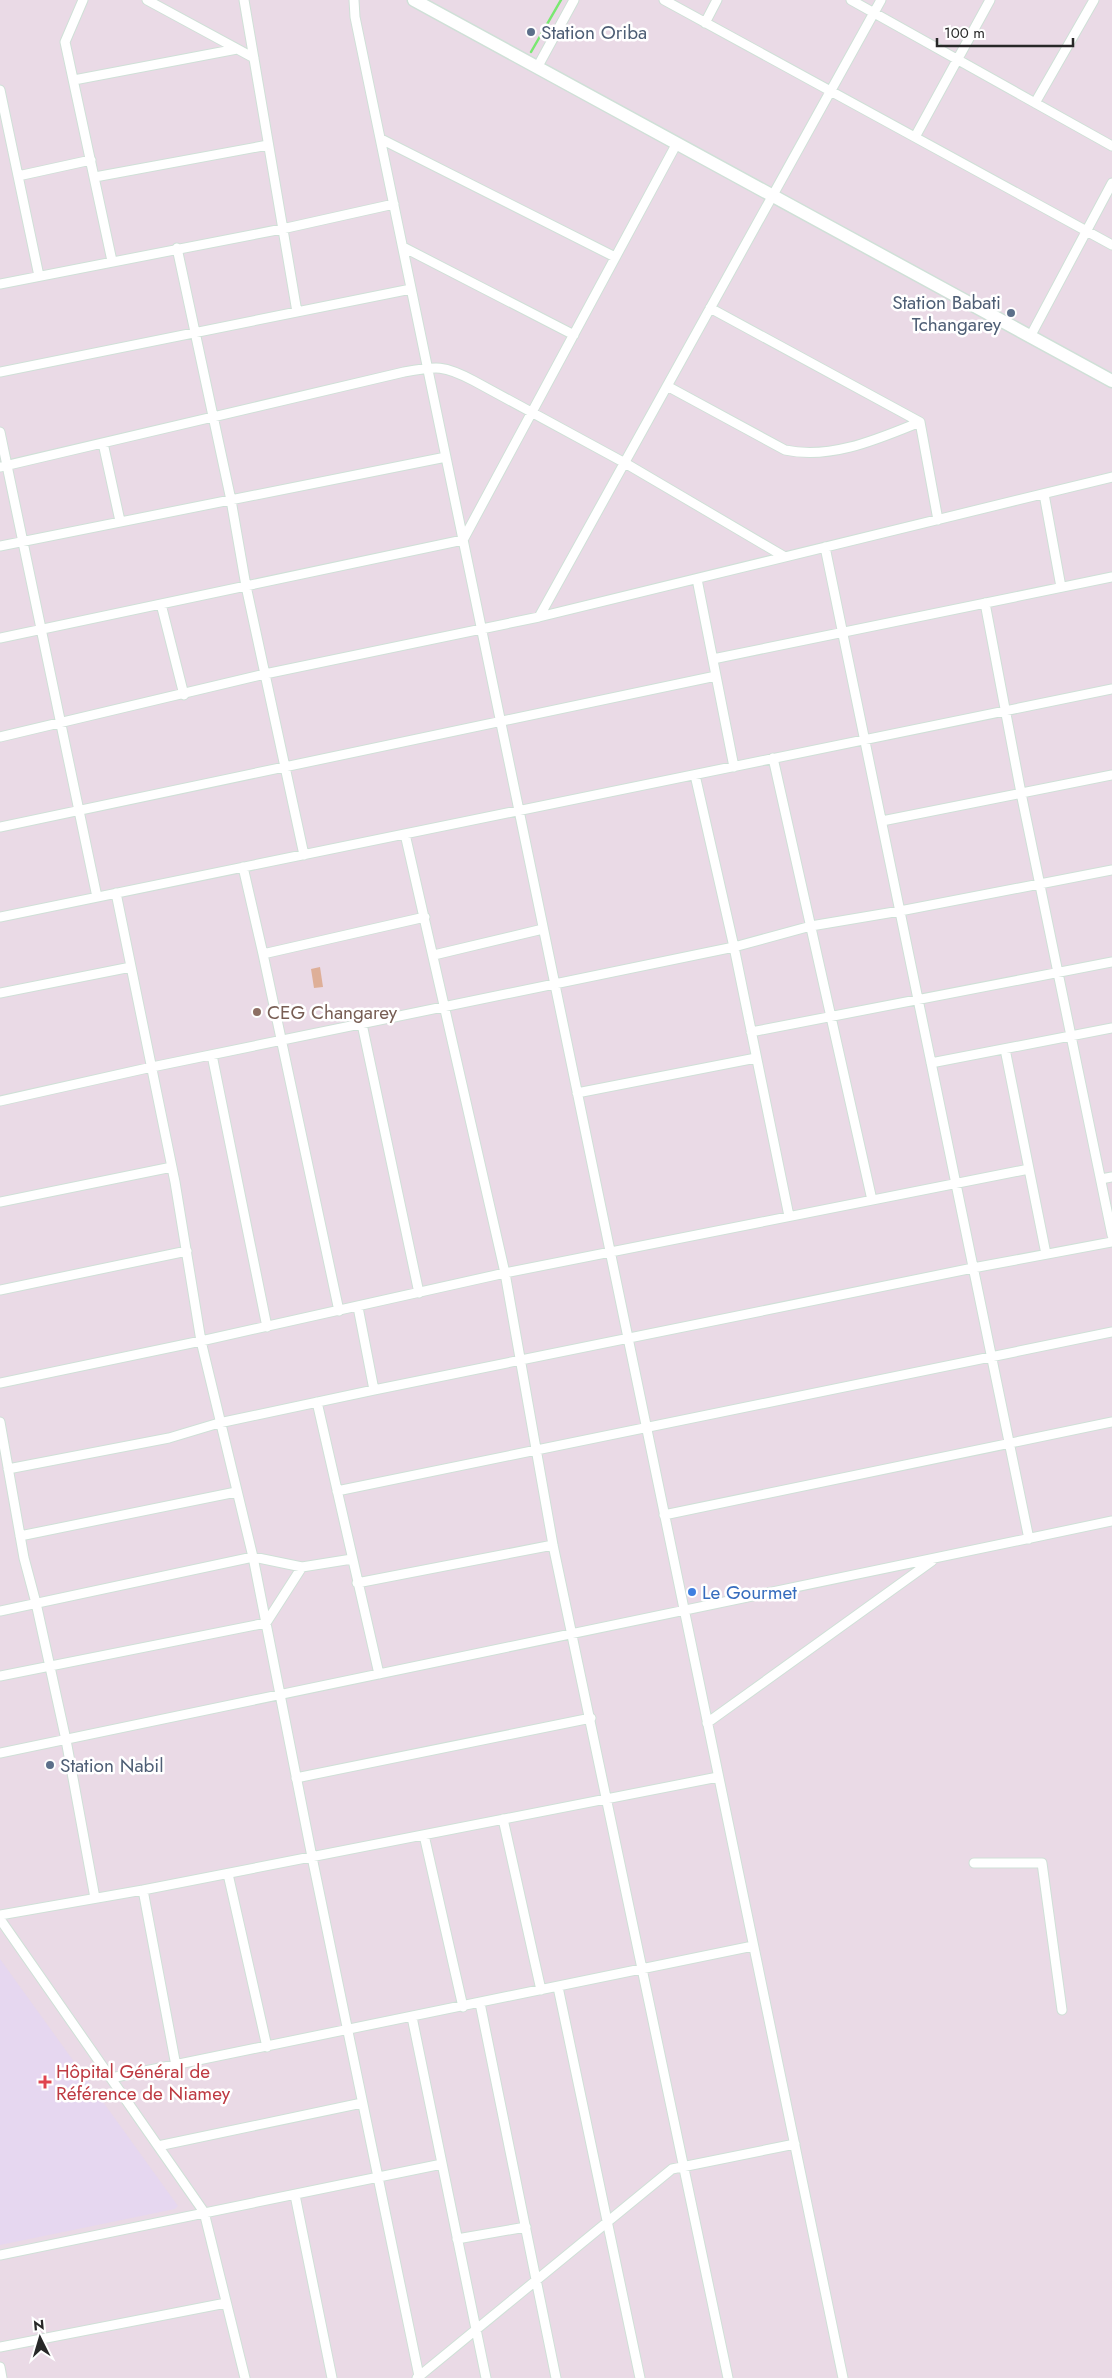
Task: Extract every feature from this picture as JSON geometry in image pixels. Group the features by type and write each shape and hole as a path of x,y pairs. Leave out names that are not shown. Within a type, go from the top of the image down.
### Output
{"main road":[{"path":"414,0 1031,335 1112,381"}],"street":[{"path":"83,0 65,42 112,261"},
{"path":"147,0 254,58"},
{"path":"244,0 297,312"},
{"path":"354,0 355,17 380,139 843,2378"},
{"path":"538,66 574,0"},
{"path":"664,0 1112,245"},
{"path":"705,23 717,0"},
{"path":"851,0 1112,146"},
{"path":"539,617 881,0"},
{"path":"915,137 990,0"},
{"path":"1035,103 1094,0"},
{"path":"74,80 237,49"},
{"path":"0,90 39,276"},
{"path":"380,139 616,257"},
{"path":"0,638 463,540 677,143"},
{"path":"95,177 268,145"},
{"path":"18,176 91,160"},
{"path":"1031,335 1112,183"},
{"path":"0,284 282,229 394,204"},
{"path":"403,247 574,335"},
{"path":"177,248 231,500 246,586 304,855"},
{"path":"0,372 411,289"},
{"path":"710,308 920,422"},
{"path":"3,466 428,368 452,370 625,463 785,557"},
{"path":"668,386 785,450 801,454 856,445 920,422"},
{"path":"920,422 938,520"},
{"path":"0,432 3,466 22,541 97,897"},
{"path":"103,443 120,521"},
{"path":"0,546 446,457"},
{"path":"0,737 184,695 265,674 539,617 1112,477"},
{"path":"1044,494 1061,588"},
{"path":"826,547 1029,1538"},
{"path":"713,659 1112,577"},
{"path":"697,579 734,767"},
{"path":"986,603 1040,885 1112,1235"},
{"path":"161,604 184,695"},
{"path":"0,827 716,676"},
{"path":"0,917 1112,689"},
{"path":"774,758 872,1200"},
{"path":"695,775 734,947 789,1216"},
{"path":"882,821 1112,775"},
{"path":"405,834 506,1272 535,1450 553,1545 591,1718 728,2378"},
{"path":"243,867 282,1040 339,1311"},
{"path":"0,1101 152,1067 734,947 811,926 1040,885 1112,870"},
{"path":"116,893 172,1166 201,1341 219,1423 253,1557 418,2377 672,2169 795,2144"},
{"path":"263,954 425,917"},
{"path":"434,955 544,930"},
{"path":"751,1032 1112,962"},
{"path":"0,993 132,967"},
{"path":"362,1024 418,1293"},
{"path":"931,1063 1112,1028"},
{"path":"1005,1049 1046,1254"},
{"path":"212,1055 267,1327"},
{"path":"577,1093 756,1058"},
{"path":"0,1202 172,1166"},
{"path":"0,1383 267,1327 506,1272 1029,1169"},
{"path":"1101,1179 1112,1177"},
{"path":"8,1469 169,1438 219,1423 374,1390 628,1340 973,1268 1112,1242"},
{"path":"0,1290 187,1251"},
{"path":"358,1307 374,1390"},
{"path":"337,1491 1112,1332"},
{"path":"317,1402 378,1674"},
{"path":"0,1422 20,1536 66,1740 96,1898"},
{"path":"664,1515 1112,1422"},
{"path":"20,1536 236,1492"},
{"path":"0,1754 1112,1521"},
{"path":"357,1583 553,1545"},
{"path":"0,1611 253,1557 302,1567 352,1559"},
{"path":"707,1723 936,1558"},
{"path":"0,1676 266,1623 302,1567"},
{"path":"296,1778 591,1718"},
{"path":"0,1915 228,1874 718,1777"},
{"path":"503,1819 541,1990"},
{"path":"424,1835 463,2007"},
{"path":"974,1863 1042,1863 1062,2010"},
{"path":"228,1874 267,2047"},
{"path":"143,1890 176,2066"},
{"path":"0,1919 204,2212 244,2378"},
{"path":"111,2078 754,1946"},
{"path":"558,1987 640,2378"},
{"path":"480,2003 556,2378"},
{"path":"412,2017 486,2378"},
{"path":"158,2146 362,2103"},
{"path":"0,2255 442,2164"},
{"path":"295,2195 332,2378"},
{"path":"458,2239 526,2227"},
{"path":"0,2347 226,2303"},
{"path":"0,2367 2,2378"}],"shaded area":[{"path":"320,967 323,987 314,988 311,969"},
{"name":"Hôpital Général de Référence de Niamey","path":"0,1959 178,2206 175,2209 0,2245"}],"waterway":[{"path":"531,52 561,0"}],"place":[{"name":"Station Oriba","path":"531,32"},
{"name":"Station Babati Tchangarey","path":"1011,313"},
{"name":"CEG Changarey","path":"257,1012"},
{"name":"Le Gourmet","path":"692,1592"},
{"name":"Station Nabil","path":"50,1765"},
{"name":"Hôpital Général de Référence de Niamey","path":"45,2082"}]}
